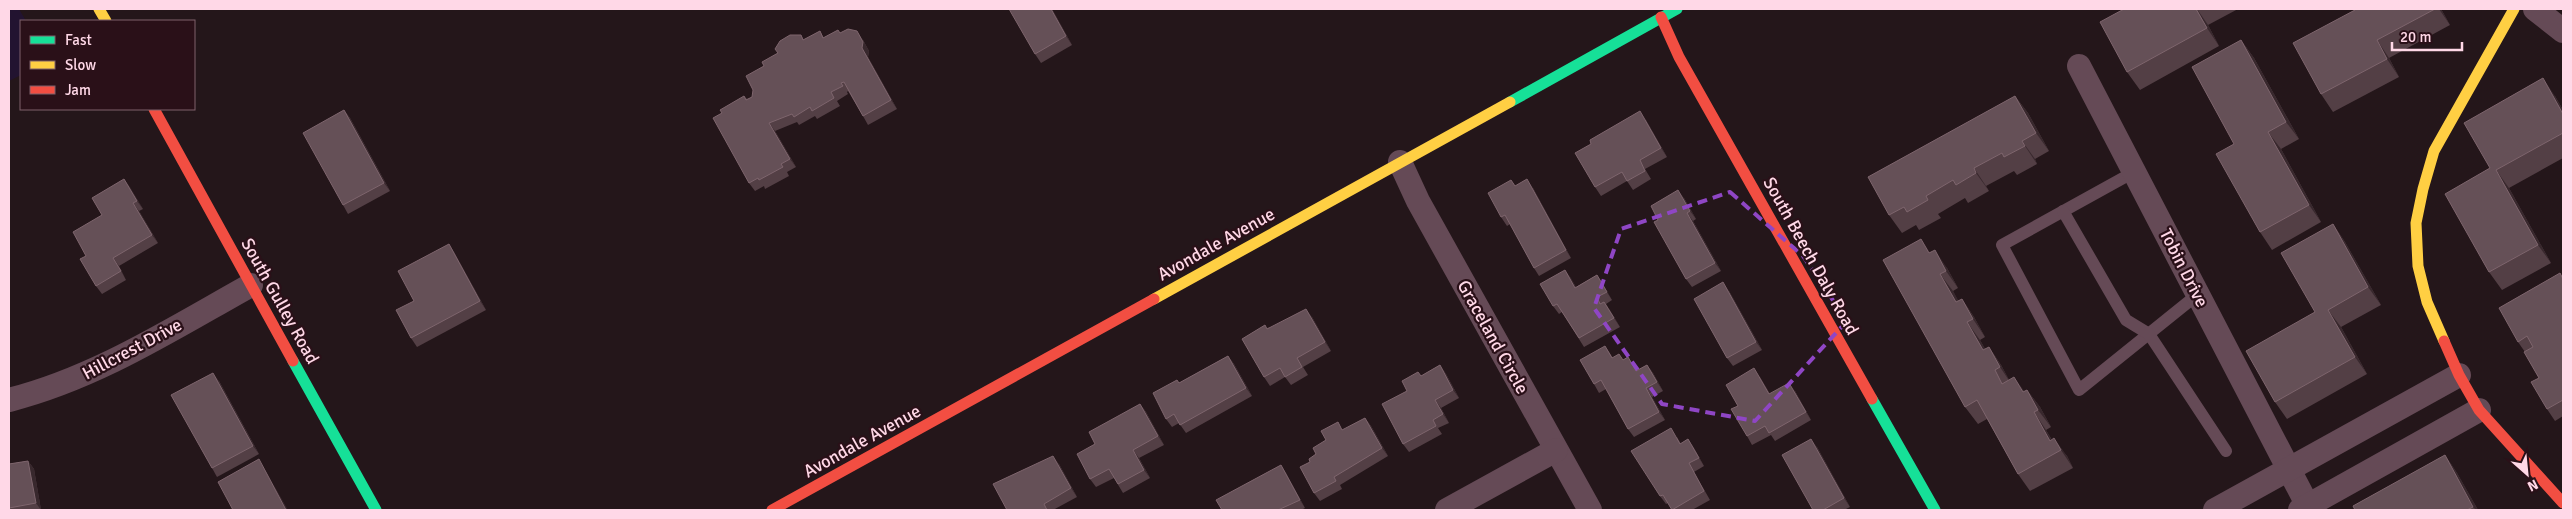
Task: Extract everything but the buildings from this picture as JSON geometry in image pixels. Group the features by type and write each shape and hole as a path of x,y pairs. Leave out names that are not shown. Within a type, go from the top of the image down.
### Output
{"street":[{"path":"99,9 105,20"},
{"name":"Avondale Avenue","path":"772,510 1677,9"},
{"path":"2514,9 2434,151 2422,189 2416,224 2418,266 2427,302 2459,375 2479,410 2563,502"},
{"path":"2535,9 2563,31"},
{"name":"South Beech Daly Road","path":"1662,17 1684,65 1935,510"},
{"name":"Tobin Drive","path":"2079,66 2288,470 2306,509 2479,410"},
{"name":"South Gulley Road","path":"155,110 376,510"},
{"name":"Graceland Circle","path":"1400,162 1418,201 1590,510"},
{"name":"Hillcrest Drive","path":"9,400 45,391 88,374 250,285"},
{"path":"2215,510 2459,375"},
{"path":"1447,510 1556,450"}],"lane":[{"path":"2134,172 2002,245 2079,390 2197,295"},
{"path":"2063,211 2126,320 2149,334 2226,451"}],"highlighted area":[{"path":"1730,192 1803,256 1847,321 1755,421 1662,404 1594,308 1621,229"}],"shaded area":[{"path":"9,9 19,9 25,20 20,20 20,76 9,81"}],"traffic: fast":[{"path":"1510,102 1677,9"},
{"path":"293,361 376,510"},
{"path":"1872,399 1935,510"}],"traffic: slow":[{"path":"99,9 105,20"},
{"path":"2444,341 2427,302 2418,266 2416,223 2423,189 2434,151 2514,9"},
{"path":"1154,299 1510,102"}],"traffic: jam":[{"path":"1661,17 1679,57 1872,399"},
{"path":"155,110 293,361"},
{"path":"772,510 1154,299"},
{"path":"2444,341 2459,375 2479,410 2563,503"}]}
